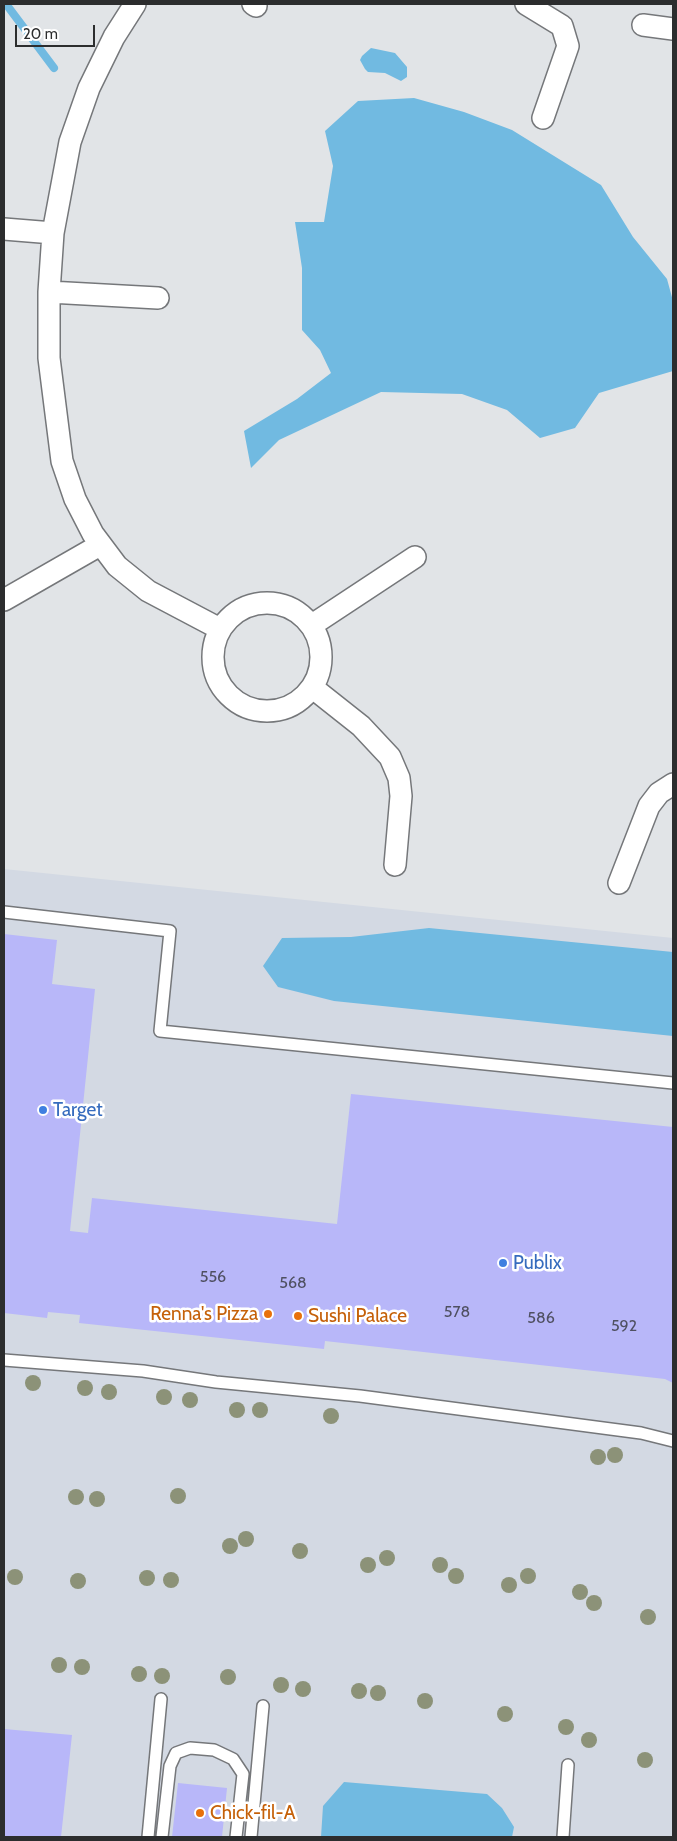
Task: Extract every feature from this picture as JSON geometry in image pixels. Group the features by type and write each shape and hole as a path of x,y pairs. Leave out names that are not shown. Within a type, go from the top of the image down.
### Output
{"street":[{"path":"135,4 114,37 89,88 70,142 53,233 48,292 49,358 62,461 75,499 100,545 117,566 148,592 220,629"},
{"path":"526,4 562,26 568,46 543,118"},
{"path":"643,24 673,29"},
{"path":"4,229 53,233"},
{"path":"48,292 158,298"},
{"path":"4,600 100,545"},
{"path":"312,625 415,557"},
{"path":"268,602 288,606 304,615 312,625 320,642 322,660 313,688 291,706 272,712 252,710 234,701 220,686 213,668 213,648 220,629 233,614 251,604 268,602"},
{"path":"313,688 360,726 390,756 399,778 401,796 395,865"},
{"path":"620,883 649,806 659,793 673,784"}],"lane":[{"path":"4,912 170,931 160,1031 673,1083"},
{"path":"4,1360 143,1371 216,1382 360,1396 641,1433 673,1441"},
{"path":"148,1837 161,1699"},
{"path":"251,1837 263,1706"},
{"path":"162,1837 170,1766 176,1753 190,1748 214,1750 233,1759 243,1774 236,1837"},
{"path":"563,1837 568,1765"}],"shaded area":[{"path":"4,869 673,938 673,1837 4,1837"}],"water":[{"path":"371,48 395,53 407,67 407,77 401,81 385,73 368,72 360,60"},
{"path":"414,98 464,112 512,130 601,185 633,237 667,279 673,301 673,371 599,393 575,428 540,438 507,410 462,394 381,392 279,440 251,468 244,431 297,399 331,373 320,350 302,330 302,268 295,222 324,222 333,166 325,131 358,101"},
{"path":"429,928 673,952 673,1036 334,1001 278,987 263,966 282,938 351,937"},
{"path":"344,1782 487,1794 502,1808 514,1827 512,1837 321,1837 323,1806"}],"building":[{"path":"4,934 57,940 52,984 95,989 70,1231 88,1233 92,1198 337,1224 351,1094 673,1127 673,1383 665,1379 325,1341 324,1349 79,1323 80,1315 48,1312 47,1318 4,1313"},
{"path":"4,1729 72,1735 61,1837 4,1837"},
{"name":"Chick-fil-A","path":"178,1783 227,1788 222,1837 172,1837"}],"waterway":[{"path":"6,4 54,68"}],"place":[{"name":"Target","path":"43,1110"},
{"name":"Publix","path":"503,1263"},
{"name":"Renna's Pizza","path":"268,1314"},
{"name":"Sushi Palace","path":"298,1316"},
{"name":"Chick-fil-A","path":"200,1813"}]}
